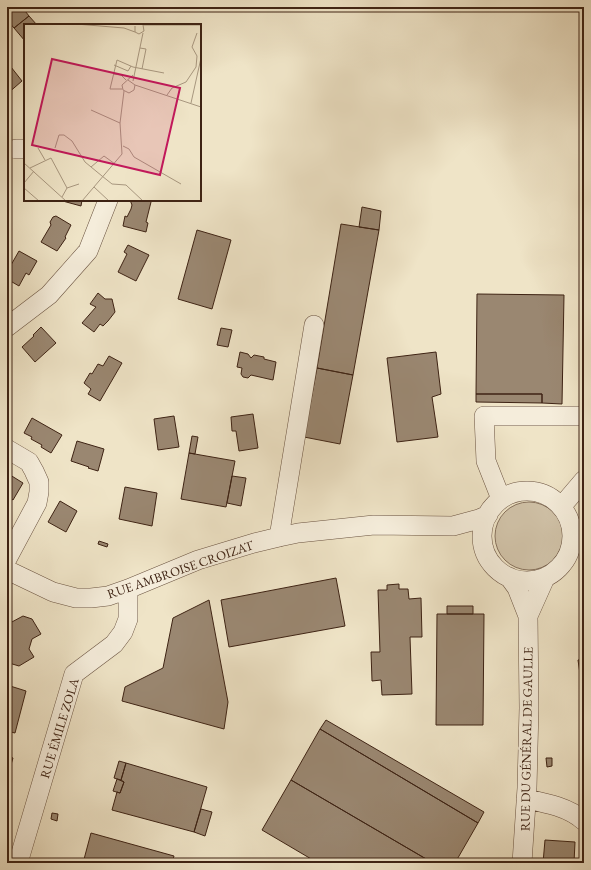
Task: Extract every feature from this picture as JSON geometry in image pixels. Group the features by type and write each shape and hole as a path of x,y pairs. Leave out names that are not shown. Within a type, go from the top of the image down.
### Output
{"street":[{"path":"7,327 49,295 88,251 108,201"},
{"path":"278,537 314,325"},
{"path":"501,499 486,461 484,416 584,416"},
{"path":"7,449 29,462 39,482 39,492 36,503 7,558"},
{"path":"561,507 584,480"},
{"path":"526,491 539,493 551,498 561,507 577,529 572,536 571,548 566,559 557,570 545,578 533,581 521,581 509,578 494,566 488,558 482,540 488,514 501,499 526,491"},
{"name":"RUE AMBROISE CROIZAT","path":"7,570 53,592 76,598 91,598 108,596 198,560 278,537 374,525 453,526 479,519 488,514"},
{"path":"453,526 474,540 484,549"},
{"path":"566,559 578,552 584,551"},
{"name":"RUE DU GÉNÉRAL DE GAULLE","path":"509,578 517,588 528,616 529,708 522,863"},
{"name":"RUE DU GÉNÉRAL DE GAULLE","path":"528,616 545,578"},
{"name":"RUE ÉMILE ZOLA","path":"18,863 74,674 114,644 123,632 128,619 128,589"},
{"path":"526,799 572,812 584,821"}],"shaded area":[{"path":"522,502 536,502 548,507 558,517 563,529 563,543 558,555 548,565 536,570 522,570 510,565 500,555 495,543 495,529 500,517 510,507"}],"building":[{"path":"7,7 22,7 29,16 14,28 7,20"},
{"path":"29,16 36,24 24,24 24,40 14,28"},
{"path":"11,67 22,81 7,94 7,70"},
{"path":"63,201 82,201 81,206"},
{"path":"130,201 150,201 146,222 148,223 146,232 123,226 125,216 127,217 132,205"},
{"path":"362,207 381,211 379,230 359,227"},
{"path":"56,216 71,225 65,237 66,238 57,251 41,242 51,225 50,222 53,217"},
{"path":"341,224 379,230 353,375 317,368"},
{"path":"197,230 231,240 212,309 178,299"},
{"path":"128,245 149,255 136,281 118,272 127,254 124,252"},
{"path":"19,251 37,261 29,275 26,273 19,286 7,279 7,272"},
{"path":"98,293 105,299 112,299 115,312 103,326 100,324 94,332 82,323 96,307 90,304"},
{"path":"477,294 564,295 562,404 542,403 542,394 476,394"},
{"path":"41,327 56,343 35,362 22,347"},
{"path":"221,328 232,330 228,347 217,345"},
{"path":"240,352 248,354 251,358 254,355 276,362 273,380 251,375 248,378 243,377 241,374 242,368 237,367"},
{"path":"436,352 441,394 432,397 438,437 397,442 387,358"},
{"path":"109,356 122,363 100,401 88,394 91,389 84,383 98,364 103,366"},
{"path":"317,368 353,375 340,444 304,437"},
{"path":"476,394 542,394 542,403 476,402"},
{"path":"253,414 258,448 239,451 236,431 232,431 231,417"},
{"path":"174,416 179,447 158,450 154,419"},
{"path":"32,418 62,435 51,453 41,447 42,445 31,439 32,437 24,433"},
{"path":"192,436 198,437 195,454 189,453"},
{"path":"77,441 104,449 98,471 71,461"},
{"path":"189,453 235,461 226,507 181,499"},
{"path":"7,473 23,483 13,500 7,496"},
{"path":"232,476 246,478 241,506 227,503"},
{"path":"125,487 157,493 152,526 119,519"},
{"path":"60,501 77,511 66,532 48,522"},
{"path":"99,541 108,544 107,547 98,544"},
{"path":"336,578 345,626 229,647 221,600"},
{"path":"399,584 399,589 408,589 409,599 421,598 422,637 410,637 412,694 382,695 381,680 372,681 371,652 380,652 378,590 387,590 387,585"},
{"path":"209,600 228,702 224,729 122,701 125,687 163,668 173,618"},
{"path":"447,606 473,606 473,614 447,614"},
{"path":"437,614 484,614 483,725 436,725"},
{"path":"23,616 32,619 41,634 32,639 29,649 34,657 19,666 9,663 7,659 7,634 10,623"},
{"path":"584,659 584,702 578,660"},
{"path":"7,685 26,691 15,733 7,731"},
{"path":"326,720 484,812 478,823 320,729"},
{"path":"320,729 478,823 455,863 433,863 291,780"},
{"path":"7,756 13,758 7,778"},
{"path":"546,758 552,758 552,766 547,767"},
{"path":"119,761 126,763 121,780 114,778"},
{"path":"126,763 207,787 194,832 112,810 117,792 120,793 124,782 121,780"},
{"path":"117,779 124,782 120,793 113,791"},
{"path":"291,780 433,863 318,863 262,830"},
{"path":"201,809 212,812 205,836 194,832"},
{"path":"52,813 58,814 57,821 51,819"},
{"path":"91,833 174,856 172,863 83,863"},
{"path":"545,840 575,842 574,863 543,863"}]}
